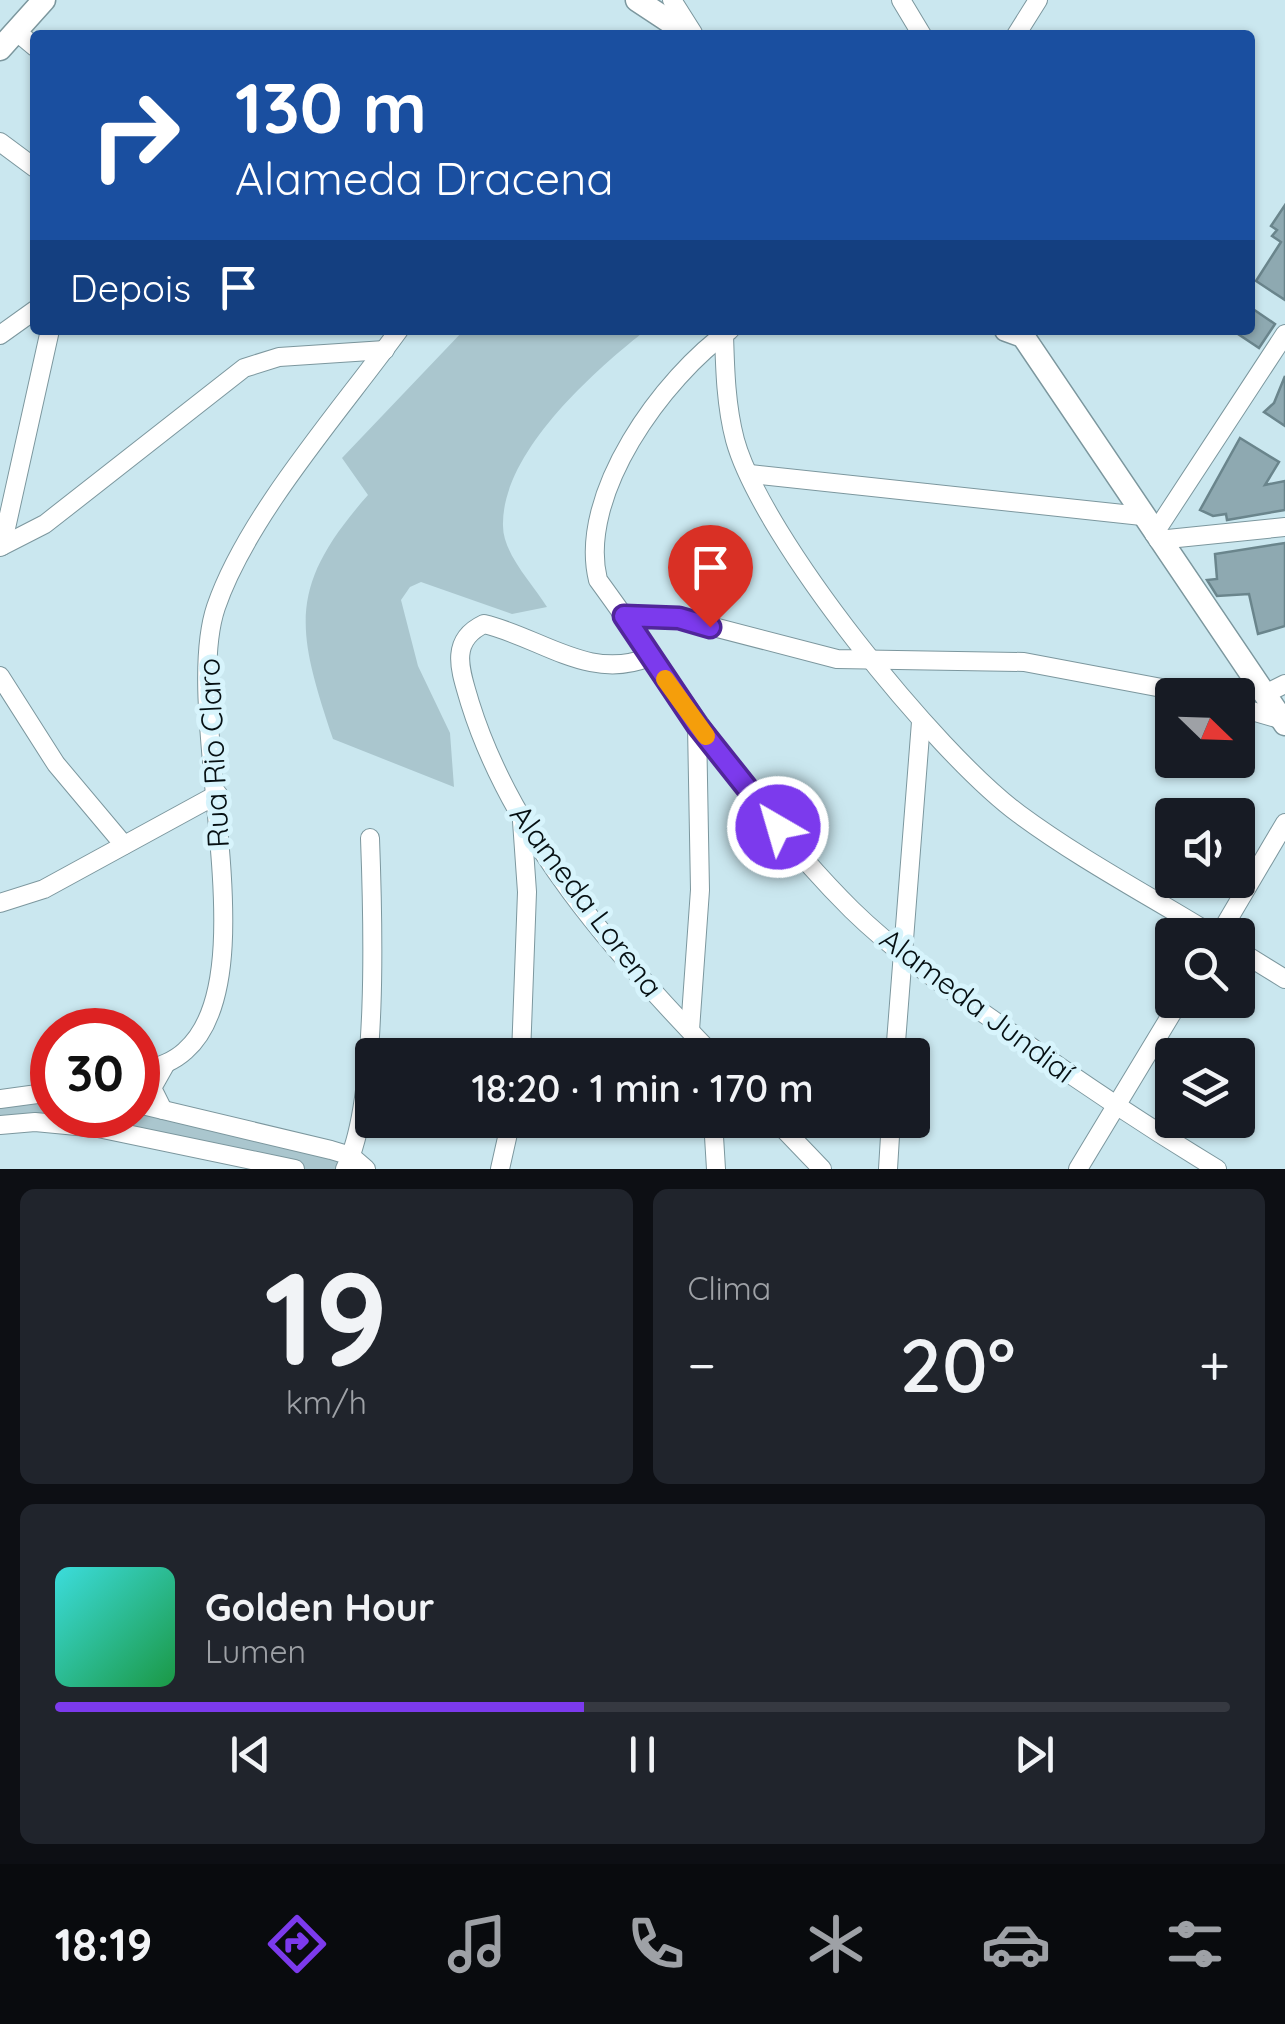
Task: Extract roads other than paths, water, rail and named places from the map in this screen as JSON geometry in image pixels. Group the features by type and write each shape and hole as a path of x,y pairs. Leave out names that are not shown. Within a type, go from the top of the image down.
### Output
{"main road":[{"path":"30,30 44,0"},
{"path":"637,0 684,30"},
{"path":"0,49 26,39"},
{"path":"1018,335 1151,530 1275,689 1284,722"}],"street":[{"path":"672,0 689,30"},
{"path":"901,0 919,30"},
{"path":"1019,30 1038,0"},
{"path":"0,142 30,164"},
{"path":"0,335 30,314"},
{"path":"1151,530 1285,334"},
{"path":"1,546 49,335"},
{"name":"Rua Rio Claro","path":"160,1066 186,1051 204,1028 222,972 218,794 206,659 214,610 254,530 396,335"},
{"name":"Alameda Jundiaí","path":"724,335 682,376 620,458 598,510 591,552 598,580 697,725 778,827 850,908 901,955 1116,1108 1217,1169"},
{"path":"727,335 726,398 736,444 750,474 788,545 921,722 1017,813 1188,918"},
{"path":"1,546 46,524 244,368 279,358 385,350"},
{"path":"750,474 1151,530 1285,527"},
{"path":"624,616 679,618 771,646 837,659 1024,662 1155,687"},
{"name":"Alameda Lorena","path":"649,657 632,665 604,666 568,657 504,628 484,624 470,630 459,648 460,669 480,734 522,822 622,958 697,1038"},
{"path":"0,676 56,764 124,844"},
{"path":"1255,712 1284,722"},
{"path":"896,1038 921,722"},
{"path":"690,1030 702,828 697,725"},
{"path":"0,903 44,889 218,794"},
{"path":"522,822 528,892 522,1038"},
{"path":"1226,918 1285,823"},
{"path":"160,1109 354,1165 368,1035 370,838"},
{"path":"1255,960 1285,979"},
{"path":"1078,1169 1169,1018"},
{"path":"163,1110 152,1088 165,1064"},
{"path":"0,1100 30,1095"},
{"path":"0,1125 35,1122 98,1128 295,1169"},
{"path":"500,1169 507,1138"},
{"path":"714,1138 716,1169"},
{"path":"792,1138 822,1169"},
{"path":"888,1169 890,1138"}]}
